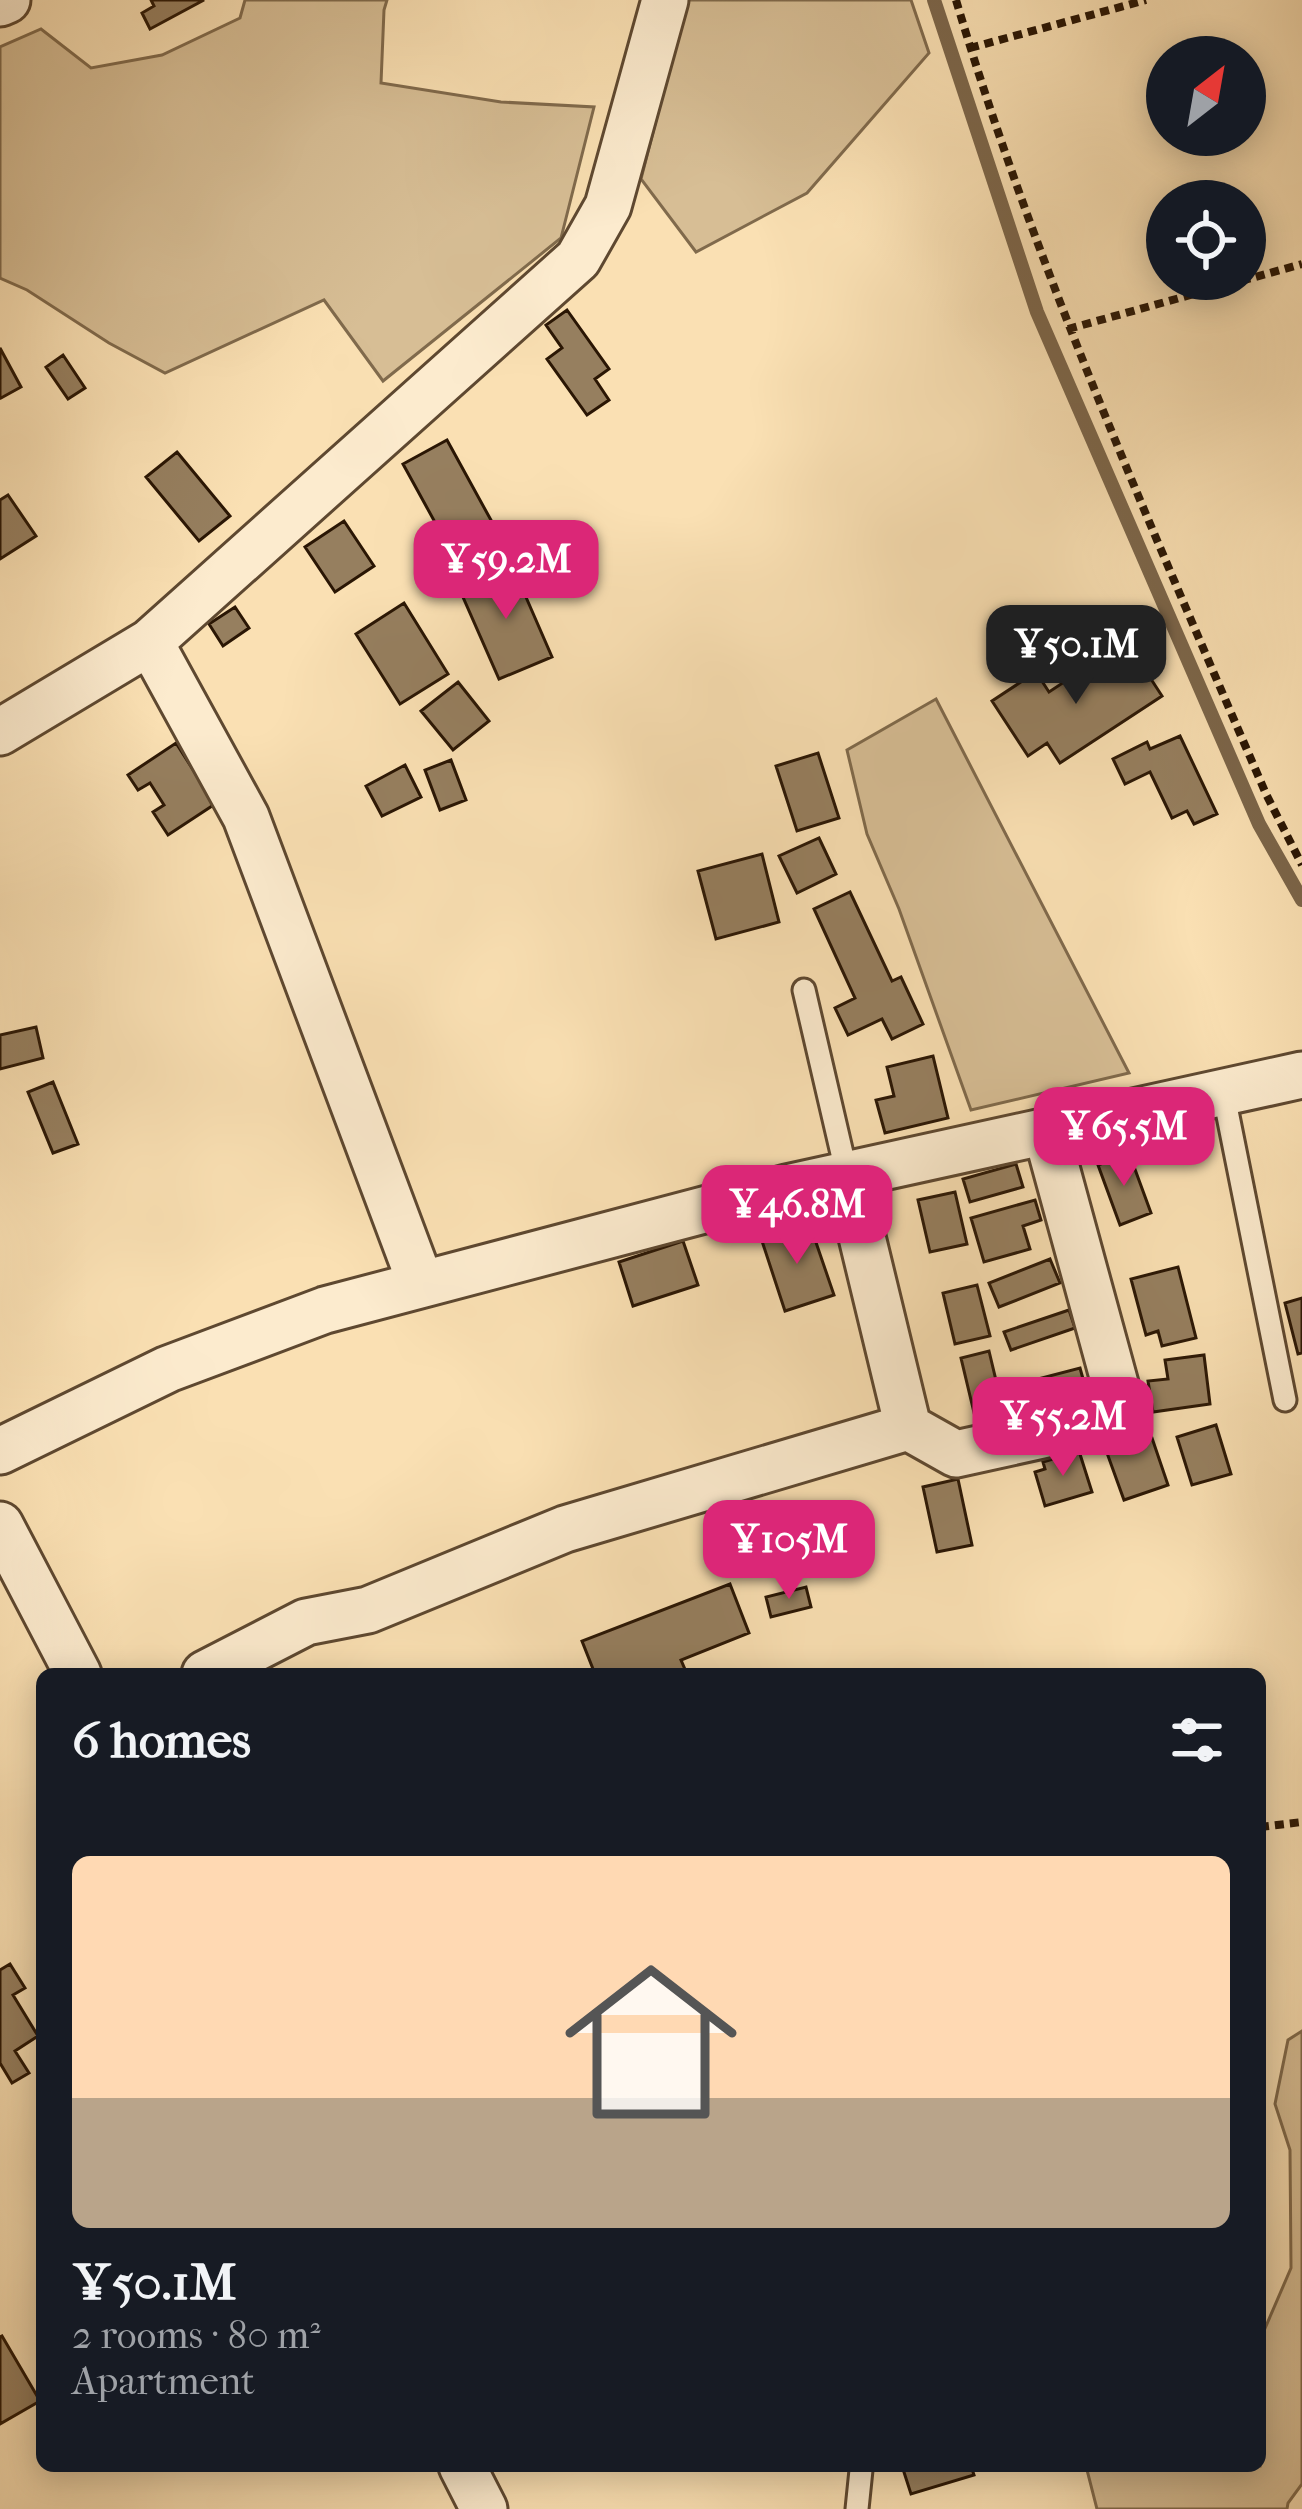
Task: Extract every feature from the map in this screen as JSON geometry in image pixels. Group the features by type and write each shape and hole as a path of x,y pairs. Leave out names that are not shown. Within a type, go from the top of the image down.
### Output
{"street":[{"path":"0,732 150,642 578,260 608,206 664,0"},
{"path":"150,642 246,817 422,1284"},
{"path":"0,1451 168,1369 325,1310 787,1188 1302,1075"},
{"path":"218,1668 306,1622 368,1610 565,1529 908,1427 956,1454 1124,1417 1046,1131"},
{"path":"847,1175 908,1427"},
{"path":"0,1526 75,1668"},
{"path":"465,2472 484,2509"}],"lane":[{"path":"804,990 847,1175"},
{"path":"1223,1091 1285,1400"},
{"path":"857,2509 861,2472"}],"path":[{"path":"956,0 1068,329 1266,794 1299,850 1302,865"},
{"path":"970,48 1146,0"},
{"path":"1068,329 1302,264"},
{"path":"1266,1826 1302,1822"}],"shaded area":[{"path":"245,0 387,0 381,83 501,102 594,107 561,238 383,381 324,300 165,373 0,278 0,47 41,29 91,68 162,55 240,18"},
{"path":"687,0 911,0 929,53 807,193 696,252 641,179"},
{"path":"936,699 1129,1073 971,1110 867,834 847,750"},
{"path":"1302,2031 1302,2484 1287,2509 1097,2509 1088,2472 1266,2472 1266,2326 1291,2268 1290,2150 1275,2104 1288,2040"}],"building":[{"path":"151,0 204,0 150,29 142,13 154,6"},
{"path":"567,310 609,369 595,379 609,400 587,415 547,359 562,348 546,325"},
{"path":"0,348 21,387 1,398 0,396"},
{"path":"63,355 85,388 68,399 46,367"},
{"path":"447,440 492,522 448,546 403,464"},
{"path":"177,452 230,516 199,541 146,477"},
{"path":"8,495 36,536 0,559 0,500"},
{"path":"344,521 374,566 335,592 305,547"},
{"path":"512,565 552,657 499,679 459,588"},
{"path":"404,603 448,674 400,704 356,634"},
{"path":"235,607 249,628 223,646 209,624"},
{"path":"1136,656 1162,696 1060,763 1047,743 1028,756 992,701 1036,672 1049,692 1102,657 1112,672"},
{"path":"458,682 489,721 453,750 421,711"},
{"path":"1180,736 1217,814 1194,824 1187,811 1172,818 1150,772 1125,784 1113,759 1147,742 1150,749"},
{"path":"176,743 215,804 168,835 153,812 164,805 150,783 138,790 128,775"},
{"path":"818,753 839,818 797,831 776,766"},
{"path":"451,760 466,800 440,810 425,770"},
{"path":"405,765 421,797 382,816 366,786"},
{"path":"819,838 836,874 797,893 779,856"},
{"path":"762,854 779,922 716,939 698,871"},
{"path":"850,892 892,981 901,977 923,1024 892,1039 882,1019 848,1035 835,1008 855,998 814,909"},
{"path":"36,1027 43,1058 0,1069 0,1035"},
{"path":"933,1056 948,1118 885,1133 876,1100 894,1096 887,1067"},
{"path":"53,1082 78,1144 53,1153 28,1092"},
{"path":"1129,1153 1151,1213 1120,1225 1098,1165"},
{"path":"1016,1164 1023,1187 970,1202 963,1179"},
{"path":"955,1192 967,1244 930,1252 918,1200"},
{"path":"1035,1200 1041,1220 1023,1226 1030,1249 984,1262 971,1218"},
{"path":"809,1222 834,1295 785,1311 761,1238"},
{"path":"683,1241 698,1285 633,1306 619,1262"},
{"path":"1050,1259 1060,1283 999,1307 989,1283"},
{"path":"1178,1267 1196,1338 1162,1346 1158,1331 1146,1335 1131,1279"},
{"path":"977,1285 990,1336 955,1344 943,1293"},
{"path":"1302,1298 1302,1353 1298,1354 1285,1303"},
{"path":"1069,1310 1075,1328 1011,1350 1004,1332"},
{"path":"989,1351 1004,1414 976,1421 961,1358"},
{"path":"1204,1355 1210,1404 1153,1412 1148,1381 1168,1379 1165,1360"},
{"path":"1080,1368 1088,1397 1038,1410 1030,1381"},
{"path":"1216,1425 1231,1474 1192,1485 1177,1437"},
{"path":"1152,1438 1168,1485 1124,1500 1107,1453"},
{"path":"1079,1451 1092,1492 1045,1506 1035,1472 1045,1469 1043,1462"},
{"path":"958,1479 972,1545 937,1552 923,1487"},
{"path":"730,1584 749,1633 681,1660 684,1668 593,1668 582,1641"},
{"path":"806,1587 811,1607 771,1617 766,1597"},
{"path":"10,1964 25,1988 13,1995 36,2033 15,2051 29,2073 12,2083 0,2063 0,1970"},
{"path":"0,2337 36,2394 36,2403 0,2424"},
{"path":"904,2472 974,2475 911,2494"}],"waterway":[{"path":"934,0 1037,312 1259,824 1302,900"}]}
